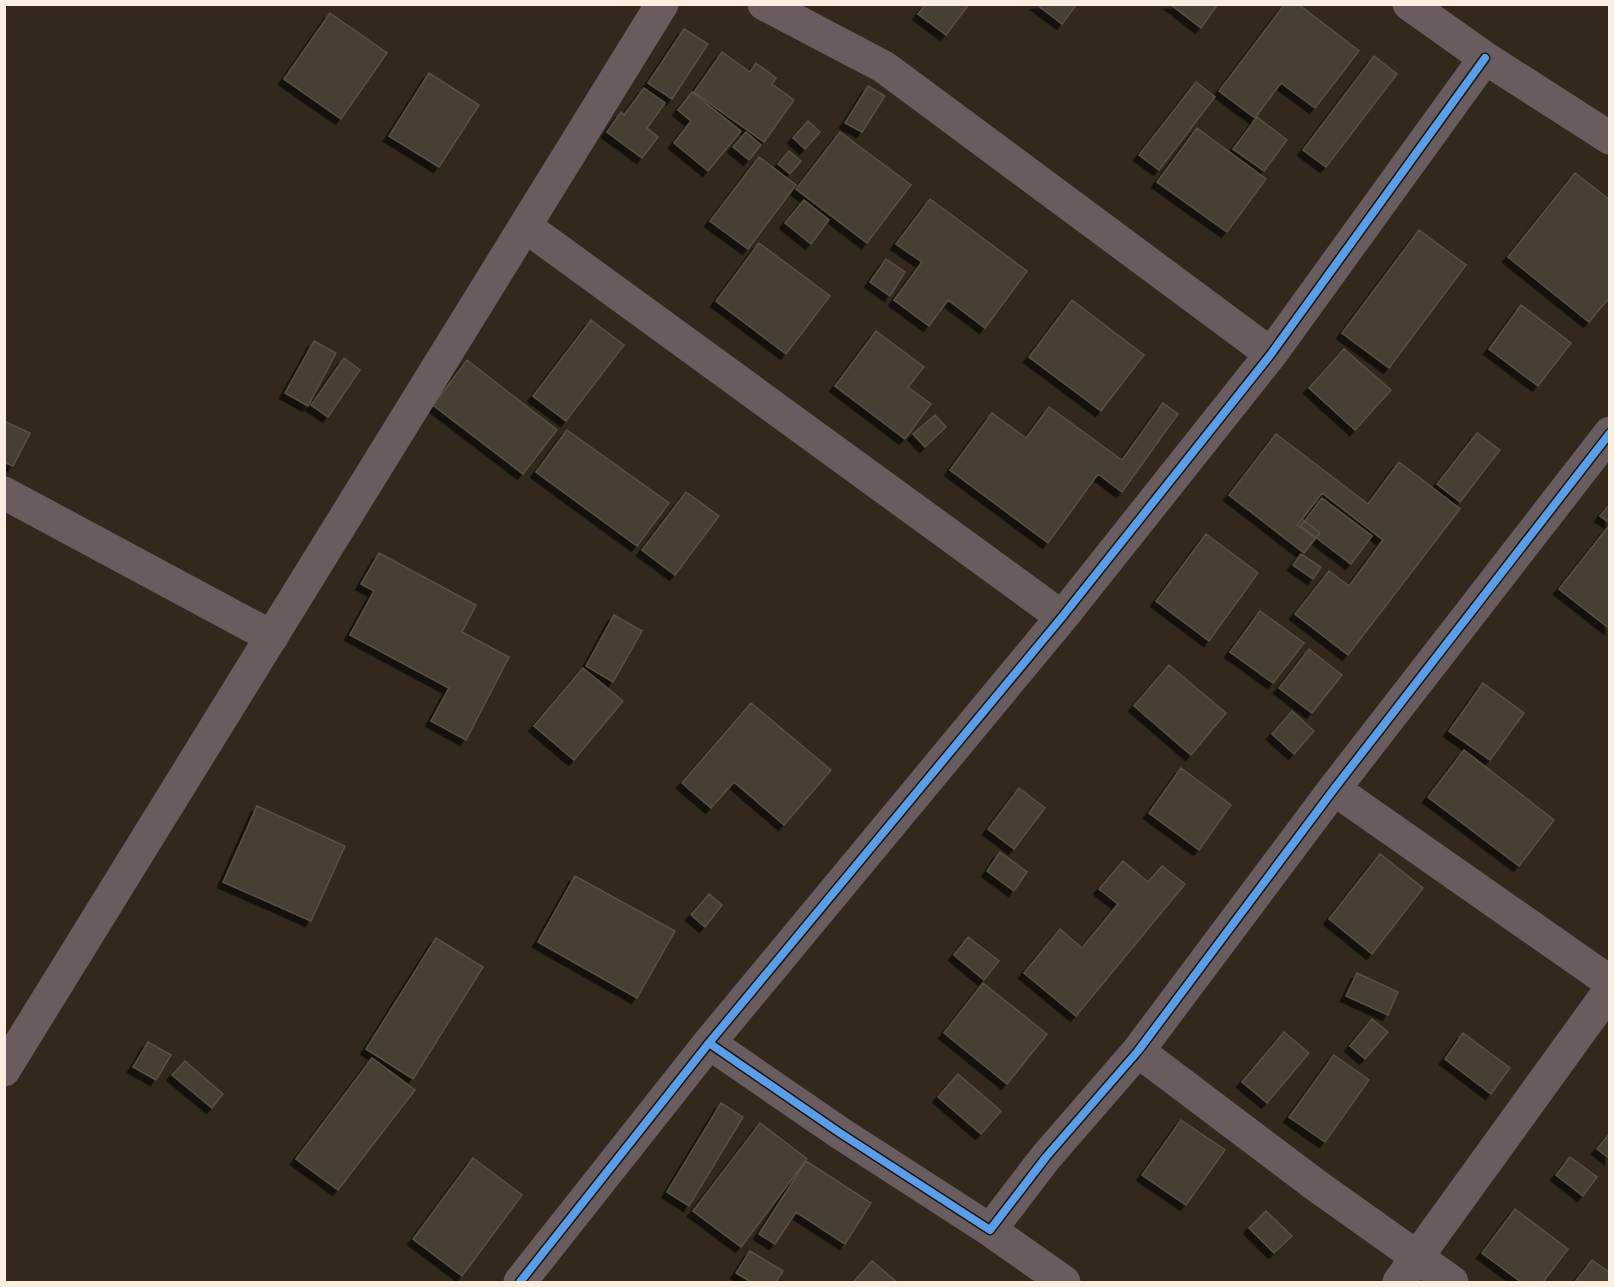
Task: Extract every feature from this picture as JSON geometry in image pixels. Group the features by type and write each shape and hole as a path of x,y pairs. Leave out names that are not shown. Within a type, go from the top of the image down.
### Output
{"street":[{"path":"4,1070 662,4"},
{"path":"764,4 884,67 1271,354"},
{"path":"1409,4 1485,58 1610,138"},
{"path":"520,1282 710,1043 1062,617 1271,354 1485,58"},
{"path":"525,226 1062,617"},
{"path":"990,1230 1046,1157 1138,1051 1334,789 1610,433"},
{"path":"4,493 272,637"},
{"path":"1334,789 1610,982"},
{"path":"1408,1270 1610,990"},
{"path":"710,1043 840,1133 990,1230 1064,1282"},
{"path":"1138,1051 1317,1186 1408,1270 1452,1282"}],"building":[{"path":"926,4 969,4 946,35 918,14"},
{"path":"926,4 969,4 946,35 918,14"},
{"path":"1036,4 1077,4 1062,24"},
{"path":"1036,4 1077,4 1062,24"},
{"path":"1170,4 1218,4 1201,28"},
{"path":"1170,4 1218,4 1201,28"},
{"path":"1285,4 1298,4 1359,51 1315,108 1281,83 1255,118 1219,91"},
{"path":"1285,4 1298,4 1359,51 1315,108 1281,83 1255,118 1219,91"},
{"path":"330,13 387,53 341,119 284,79"},
{"path":"684,29 708,44 672,99 648,83"},
{"path":"722,52 750,72 756,63 776,78 772,84 794,100 764,142 694,92"},
{"path":"1374,56 1397,74 1326,167 1303,150"},
{"path":"1374,56 1397,74 1326,167 1303,150"},
{"path":"429,73 479,105 439,167 389,136"},
{"path":"1196,82 1215,97 1159,170 1139,155"},
{"path":"1196,82 1215,97 1159,170 1139,155"},
{"path":"868,86 885,96 862,132 845,123"},
{"path":"644,88 665,103 647,128 658,137 642,158 607,132 621,112 624,115"},
{"path":"692,92 741,131 708,171 674,143 691,121 678,110"},
{"path":"1257,117 1287,140 1264,171 1233,149"},
{"path":"1257,117 1287,140 1264,171 1233,149"},
{"path":"808,121 820,132 805,149 793,138"},
{"path":"1197,128 1266,179 1227,232 1157,182"},
{"path":"1197,128 1266,179 1227,232 1157,182"},
{"path":"746,132 761,145 749,160 733,147"},
{"path":"840,132 911,185 867,243 796,189"},
{"path":"840,132 911,185 867,243 796,189"},
{"path":"789,151 801,161 790,174 778,164"},
{"path":"759,157 796,185 748,249 710,221"},
{"path":"759,157 796,185 748,249 710,221"},
{"path":"1575,173 1610,200 1610,297 1589,322 1508,257"},
{"path":"1575,173 1610,200 1610,297 1589,322 1508,257"},
{"path":"930,199 1027,271 985,328 948,300 929,326 894,300 922,262 896,244"},
{"path":"930,199 1027,271 985,328 948,300 929,326 894,300 922,262 896,244"},
{"path":"804,200 829,220 811,244 785,223"},
{"path":"804,200 829,220 811,244 785,223"},
{"path":"1419,230 1466,265 1389,368 1342,333"},
{"path":"1419,230 1466,265 1389,368 1342,333"},
{"path":"759,243 830,296 786,354 716,301"},
{"path":"759,243 830,296 786,354 716,301"},
{"path":"886,259 905,272 890,296 870,282"},
{"path":"886,259 905,272 890,296 870,282"},
{"path":"1072,300 1144,355 1101,411 1029,357"},
{"path":"1072,300 1144,355 1101,411 1029,357"},
{"path":"1521,305 1571,343 1538,386 1489,349"},
{"path":"1521,305 1571,343 1538,386 1489,349"},
{"path":"591,320 624,345 566,421 533,396"},
{"path":"591,320 624,345 566,421 533,396"},
{"path":"876,331 924,367 908,387 931,404 905,439 835,386"},
{"path":"876,331 924,367 908,387 931,404 905,439 835,386"},
{"path":"314,341 336,353 308,406 285,393"},
{"path":"1344,349 1391,390 1355,430 1309,388"},
{"path":"1344,349 1391,390 1355,430 1309,388"},
{"path":"344,358 360,370 328,417 311,405"},
{"path":"467,360 557,430 523,474 433,405"},
{"path":"467,360 557,430 523,474 433,405"},
{"path":"1163,403 1178,414 1122,492 1098,474 1048,543 950,470 992,413 1026,438 1049,407 1122,460"},
{"path":"1163,403 1178,414 1122,492 1098,474 1048,543 950,470 992,413 1026,438 1049,407 1122,460"},
{"path":"935,415 946,427 925,447 913,434"},
{"path":"935,415 946,427 925,447 913,434"},
{"path":"4,421 30,433 13,466 4,462"},
{"path":"567,430 669,503 637,546 536,472"},
{"path":"567,430 669,503 637,546 536,472"},
{"path":"1477,433 1500,450 1460,502 1437,484"},
{"path":"1477,433 1500,450 1460,502 1437,484"},
{"path":"1276,434 1368,504 1399,462 1460,509 1348,655 1295,614 1329,571 1349,586 1383,540 1322,493 1297,525 1315,538 1304,553 1229,495"},
{"path":"1276,434 1368,504 1399,462 1460,509 1348,655 1295,614 1329,571 1349,586 1383,540 1322,493 1302,519 1320,533 1304,553 1229,495"},
{"path":"686,492 719,516 675,575 642,550"},
{"path":"686,492 719,516 675,575 642,550"},
{"path":"1322,498 1372,536 1351,564 1301,526"},
{"path":"1322,498 1372,536 1351,564 1301,526"},
{"path":"1610,504 1610,523 1600,516"},
{"path":"1610,504 1610,523 1600,516"},
{"path":"1608,527 1610,529 1610,629 1559,589"},
{"path":"1608,527 1610,529 1610,629 1559,589"},
{"path":"1206,534 1258,573 1209,641 1156,601"},
{"path":"1206,534 1258,573 1209,641 1156,601"},
{"path":"379,553 476,605 462,632 509,657 466,740 431,721 449,688 350,635 374,591 361,584"},
{"path":"379,553 476,605 462,632 509,657 466,740 431,721 449,688 350,635 374,591 361,584"},
{"path":"1301,554 1321,567 1313,579 1293,565"},
{"path":"1260,611 1304,643 1273,683 1230,652"},
{"path":"1260,611 1304,643 1273,683 1230,652"},
{"path":"614,615 642,631 613,682 586,666"},
{"path":"614,615 642,631 613,682 586,666"},
{"path":"1309,649 1342,675 1312,713 1279,688"},
{"path":"1309,649 1342,675 1312,713 1279,688"},
{"path":"1169,665 1226,713 1191,755 1134,706"},
{"path":"1169,665 1226,713 1191,755 1134,706"},
{"path":"583,668 623,701 574,760 534,726"},
{"path":"583,668 623,701 574,760 534,726"},
{"path":"1483,683 1524,713 1490,760 1449,731"},
{"path":"1483,683 1524,713 1490,760 1449,731"},
{"path":"751,703 831,770 784,825 734,782 711,808 682,783"},
{"path":"751,703 831,770 784,825 734,782 711,808 682,783"},
{"path":"1292,711 1314,731 1294,754 1272,734"},
{"path":"1292,711 1314,731 1294,754 1272,734"},
{"path":"1464,750 1554,820 1519,866 1428,797"},
{"path":"1464,750 1554,820 1519,866 1428,797"},
{"path":"1181,768 1231,805 1199,850 1149,813"},
{"path":"1181,768 1231,805 1199,850 1149,813"},
{"path":"1019,788 1045,808 1014,849 988,829"},
{"path":"1019,788 1045,808 1014,849 988,829"},
{"path":"257,806 345,846 311,921 223,882"},
{"path":"257,806 345,846 311,921 223,882"},
{"path":"1000,852 1027,872 1014,891 987,871"},
{"path":"1000,852 1027,872 1014,891 987,871"},
{"path":"1380,854 1423,888 1372,954 1329,919"},
{"path":"1380,854 1423,888 1372,954 1329,919"},
{"path":"1123,861 1148,882 1162,866 1185,884 1076,1016 1024,973 1060,929 1082,948 1118,904 1099,889"},
{"path":"1123,861 1148,882 1162,866 1185,884 1076,1016 1024,973 1060,929 1082,948 1118,904 1099,889"},
{"path":"575,876 675,931 637,998 538,942"},
{"path":"575,876 675,931 637,998 538,942"},
{"path":"709,894 722,905 705,927 691,915"},
{"path":"709,894 722,905 705,927 691,915"},
{"path":"968,937 999,961 984,980 954,955"},
{"path":"968,937 999,961 984,980 954,955"},
{"path":"436,938 483,967 413,1079 366,1049"},
{"path":"436,938 483,967 413,1079 366,1049"},
{"path":"1357,973 1398,992 1388,1015 1346,996"},
{"path":"1357,973 1398,992 1388,1015 1346,996"},
{"path":"983,983 1047,1034 1007,1084 944,1033"},
{"path":"983,983 1047,1034 1007,1084 944,1033"},
{"path":"1372,1019 1388,1032 1365,1059 1350,1046"},
{"path":"1372,1019 1388,1032 1365,1059 1350,1046"},
{"path":"1284,1032 1309,1053 1267,1103 1242,1082"},
{"path":"1284,1032 1309,1053 1267,1103 1242,1082"},
{"path":"1463,1033 1510,1068 1491,1094 1445,1059"},
{"path":"1463,1033 1510,1068 1491,1094 1445,1059"},
{"path":"148,1042 171,1055 156,1080 133,1067"},
{"path":"148,1042 171,1055 156,1080 133,1067"},
{"path":"1334,1055 1369,1080 1325,1142 1289,1117"},
{"path":"1334,1055 1369,1080 1325,1142 1289,1117"},
{"path":"372,1058 415,1090 338,1190 296,1159"},
{"path":"372,1058 415,1090 338,1190 296,1159"},
{"path":"185,1061 223,1094 212,1108 172,1075"},
{"path":"185,1061 223,1094 212,1108 172,1075"},
{"path":"958,1074 1001,1111 981,1134 938,1097"},
{"path":"958,1074 1001,1111 981,1134 938,1097"},
{"path":"721,1103 743,1117 689,1206 667,1192"},
{"path":"721,1103 743,1117 689,1206 667,1192"},
{"path":"1181,1120 1225,1150 1186,1205 1142,1175"},
{"path":"1181,1120 1225,1150 1186,1205 1142,1175"},
{"path":"760,1123 807,1159 741,1247 693,1211"},
{"path":"760,1123 807,1159 741,1247 693,1211"},
{"path":"1610,1133 1610,1159 1597,1149"},
{"path":"1610,1133 1610,1159 1597,1149"},
{"path":"1570,1157 1597,1177 1583,1196 1556,1175"},
{"path":"1570,1157 1597,1177 1583,1196 1556,1175"},
{"path":"473,1158 522,1195 462,1276 413,1239"},
{"path":"473,1158 522,1195 462,1276 413,1239"},
{"path":"806,1161 871,1203 845,1244 796,1212 775,1244 759,1234"},
{"path":"806,1161 871,1203 845,1244 796,1212 775,1244 759,1234"},
{"path":"1515,1209 1568,1249 1543,1282 1521,1282 1482,1253"},
{"path":"1515,1209 1568,1249 1543,1282 1521,1282 1482,1253"},
{"path":"1266,1211 1292,1236 1274,1253 1249,1228"},
{"path":"1266,1211 1292,1236 1274,1253 1249,1228"},
{"path":"750,1251 783,1271 776,1282 751,1282 736,1273"},
{"path":"750,1251 783,1271 776,1282 751,1282 736,1273"},
{"path":"1592,1260 1610,1273 1610,1282 1575,1282"},
{"path":"1592,1260 1610,1273 1610,1282 1575,1282"},
{"path":"872,1261 897,1282 853,1282"},
{"path":"872,1261 897,1282 853,1282"}],"cycle path":[{"path":"520,1282 709,1043 1062,617 1271,354 1485,58"},
{"path":"709,1043 840,1133 990,1230 1046,1157 1138,1051 1334,789 1610,433"}]}
